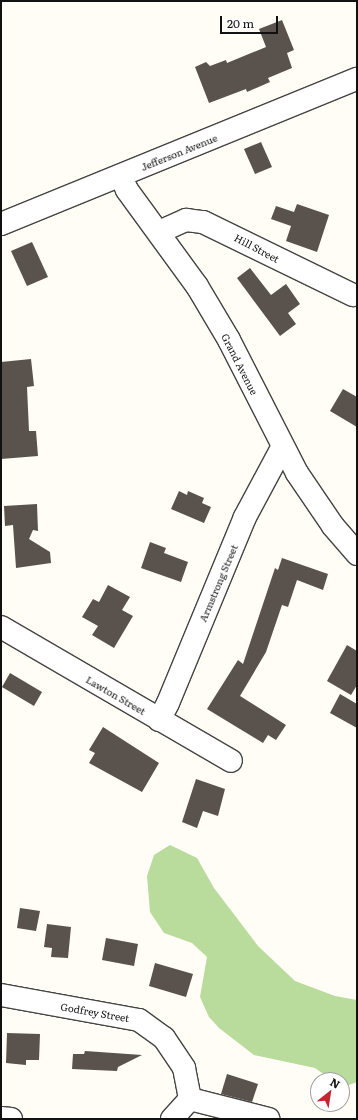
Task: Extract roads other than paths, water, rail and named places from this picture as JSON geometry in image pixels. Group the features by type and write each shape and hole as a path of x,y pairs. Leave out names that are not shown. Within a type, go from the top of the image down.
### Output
{"street":[{"name":"Jefferson Avenue","path":"1,224 357,79"},
{"name":"Grand Avenue","path":"120,176 127,190 197,286 229,340 282,448 314,499 357,554"},
{"name":"Hill Street","path":"159,232 186,220 203,222 353,296"},
{"name":"Armstrong Street","path":"159,720 168,703 245,517 282,448"},
{"name":"Lawton Street","path":"1,627 231,761"},
{"name":"Godfrey Street","path":"1,995 139,1020 164,1038 184,1068 190,1099"},
{"path":"172,1119 190,1099 269,1119"},
{"path":"1,1118 12,1119"}]}
